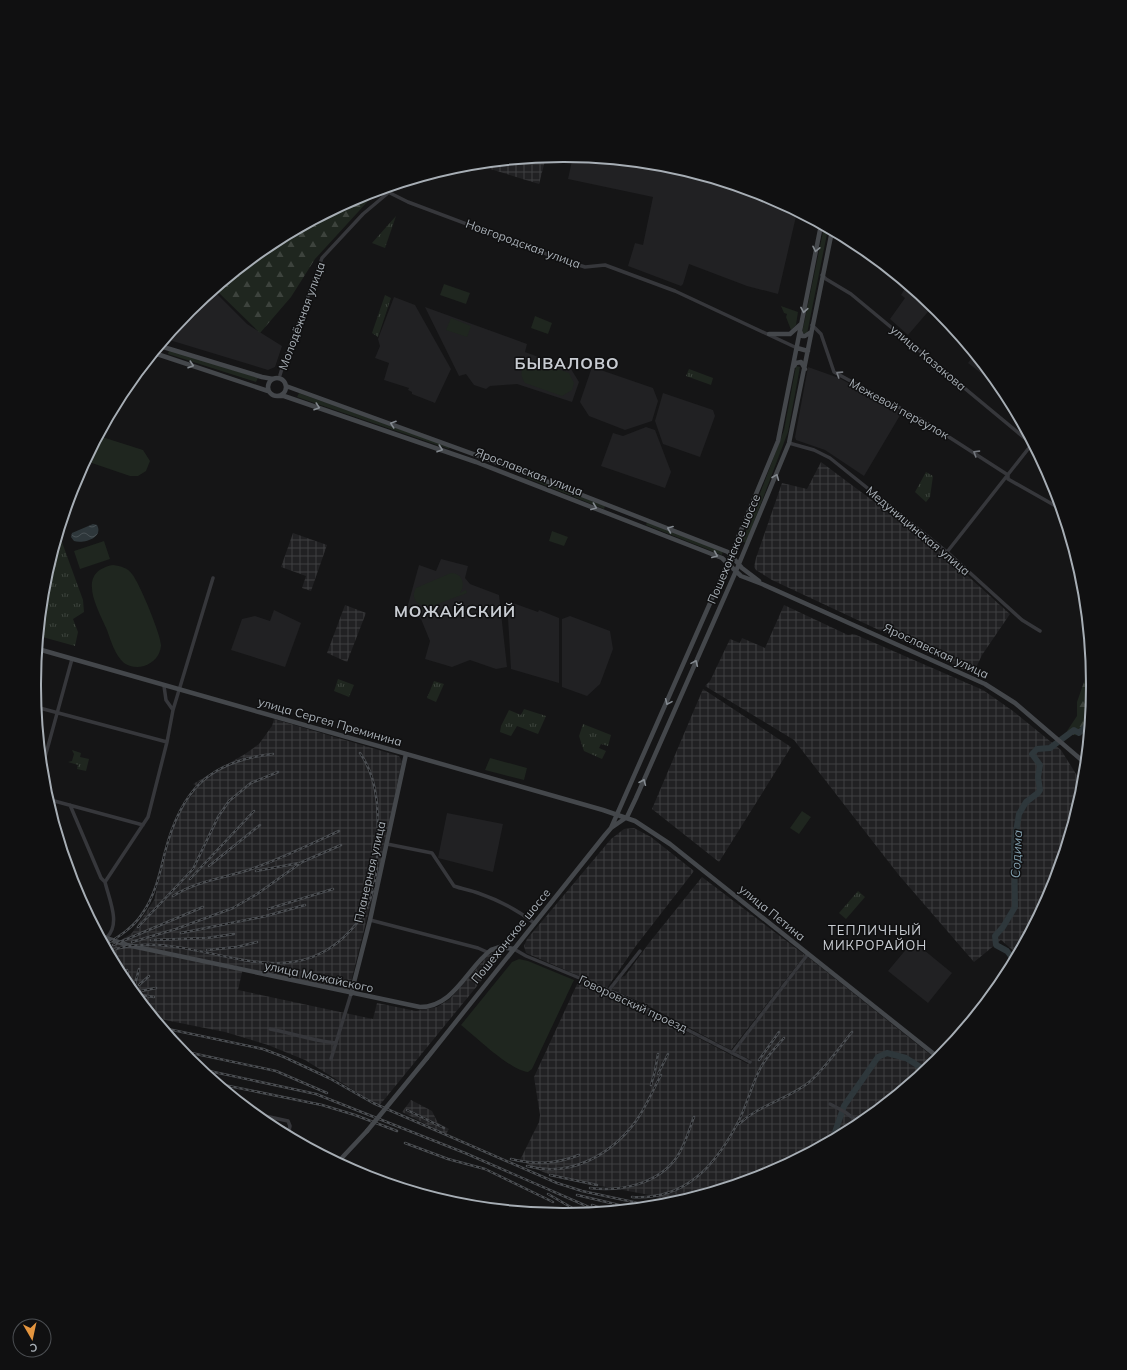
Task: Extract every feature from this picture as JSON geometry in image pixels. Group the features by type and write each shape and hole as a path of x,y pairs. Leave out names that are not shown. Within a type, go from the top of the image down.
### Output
{"main road":[{"name":"Пошехонское шоссе","path":"611,828 719,584 778,441 820,230"},
{"name":"Пошехонское шоссе","path":"342,1158 367,1131 427,1058 611,828 626,817 736,572 789,443 831,237"},
{"path":"769,334 790,334 801,324"},
{"path":"800,331 802,336 806,336 811,332"},
{"path":"159,355 268,391 274,396 280,396 285,391 286,386 282,380 268,379 165,347"},
{"path":"797,348 808,351"},
{"path":"793,368 799,362 803,364 804,369"},
{"path":"268,391 268,383 273,379"},
{"name":"Ярославская улица","path":"286,386 425,436 728,552 762,584"},
{"name":"Ярославская улица","path":"280,396 284,396 476,462 639,524 722,558 744,578 762,584 985,684 1015,703 1081,759"},
{"path":"639,524 645,523 642,518"},
{"path":"737,541 742,548 747,546"},
{"path":"719,584 724,582 729,588"},
{"name":"улица Сергея Преминина","path":"42,650 617,814"},
{"path":"649,743 658,747"},
{"name":"Планерная улица","path":"351,994 370,920 406,754"},
{"path":"617,814 626,817"},
{"name":"улица Петина","path":"626,817 641,824 670,844 933,1054"},
{"name":"улица Можайского","path":"107,937 127,945 412,1007 432,1006 453,993 487,952"},
{"path":"487,952 500,947 514,949"}],"street":[{"name":"Новгородская улица","path":"388,193 573,263 585,267 605,265 674,291 797,348"},
{"name":"Молодёжная улица","path":"280,375 322,258 363,214 388,193"},
{"name":"улица Казакова","path":"822,274 826,279 851,294 1022,436"},
{"name":"Межевой переулок","path":"812,325 821,334 834,372 924,422 1008,475"},
{"name":"Медуницинская улица","path":"789,443 814,450 830,458 946,552 1022,620 1040,632"},
{"path":"946,552 1029,448"},
{"path":"1008,475 1008,479 1053,505"},
{"path":"105,882 143,825 151,809 173,710 213,578"},
{"path":"45,755 72,659"},
{"path":"164,686 166,700 173,710"},
{"path":"42,708 167,742"},
{"path":"54,801 143,825"},
{"path":"70,805 100,878 105,882 115,925 112,933 107,937"},
{"path":"387,844 432,853 454,886 479,893 505,904 520,912 534,923"},
{"path":"370,920 478,948 487,952"},
{"name":"Говоровский проезд","path":"514,949 526,956 609,990 750,1062"},
{"path":"609,990 640,951"},
{"path":"732,1053 808,954"},
{"path":"331,1059 351,994"},
{"path":"270,1029 294,1034 314,1041 336,1043"},
{"path":"830,1104 838,1107 854,1119"},
{"path":"271,1118 288,1122 290,1126 289,1129"}],"shaded area":[{"path":"572,162 632,167 699,180 763,202 795,216 778,294 747,286 689,264 681,286 628,266 635,243 643,245 653,197 568,179"},
{"path":"544,163 539,184 488,168"},
{"path":"905,289 928,311 908,335 890,319 905,298 901,295"},
{"path":"217,294 247,324 282,346 275,367 268,370 171,340"},
{"path":"394,297 415,305 451,369 435,403 412,394 412,392 408,390 409,388 384,380 389,363 375,358 380,346 378,339"},
{"path":"425,307 527,344 525,352 571,369 579,382 572,402 517,384 490,386 486,389 474,385 466,374 459,376"},
{"path":"971,359 984,376 968,363"},
{"path":"592,367 653,388 658,401 652,421 625,430 589,416 580,402"},
{"path":"808,367 839,378 902,412 864,476 825,450 796,440 795,437"},
{"path":"663,393 713,410 715,416 700,457 663,444 655,421"},
{"path":"646,427 655,430 671,472 665,488 601,466 613,433 623,436"},
{"path":"821,462 940,551 1010,614 982,655 973,674 772,580 756,570 754,567 756,558 782,483 807,489"},
{"path":"293,533 327,545 311,591 302,588 306,576 281,567"},
{"path":"441,559 468,566 465,578 470,584 499,595 507,667 496,669 470,660 452,667 425,659 430,641 421,619 406,612 419,565 436,571"},
{"path":"507,601 538,612 539,610 559,618 559,683 511,669"},
{"path":"345,605 366,613 347,662 327,653"},
{"path":"784,605 848,635 854,634 983,690 1013,711 1061,750 1078,777 1076,787 1058,853 1046,885 1032,916 1013,951 1001,940 974,962 898,874 794,740 705,686 710,681 730,639 740,643 742,638 765,648"},
{"path":"274,610 301,623 285,667 231,650 242,619 255,616 270,621"},
{"path":"570,616 610,631 613,649 600,684 587,696 562,687 562,619"},
{"path":"703,689 791,747 719,862 652,809"},
{"path":"274,719 399,756 402,761 380,866 349,990 243,968 238,990 373,1019 377,1003 416,1011 437,1007 450,999 489,954 496,951 504,953 379,1106 305,1060 268,1045 225,1032 162,1019 129,975 111,946 132,933 154,900 172,830 179,812 198,787 193,784 245,754 259,744 272,726"},
{"path":"447,813 503,824 493,872 438,858"},
{"path":"634,828 651,837 694,871 635,947 607,988 526,953 524,946 527,939 611,839 624,829"},
{"path":"702,877 805,955 731,1050 652,1008 612,989 621,977 625,976 649,943"},
{"path":"913,941 952,973 928,1003 888,971"},
{"path":"808,957 931,1056 882,1100 825,1137 795,1154 763,1168 699,1190 659,1198 655,1196 563,1179 543,1172 520,1160 539,1122 540,1115 534,1077 579,980 651,1013 748,1064 751,1060 734,1052"},
{"path":"411,1100 432,1111 438,1123 449,1129 446,1134 402,1112"}],"green space":[{"path":"369,200 315,259 291,297 260,333 219,292 245,270 302,233 332,216"},
{"path":"396,216 385,248 372,243"},
{"path":"823,232 827,234 807,334 802,333"},
{"path":"444,284 470,293 466,304 440,295"},
{"path":"385,295 391,298 378,337 372,333"},
{"path":"781,306 798,312 796,325 791,330 786,317 787,314 784,313"},
{"path":"535,316 552,323 548,334 531,328"},
{"path":"451,318 471,326 467,337 446,330"},
{"path":"169,350 258,378 256,382 168,354"},
{"path":"532,360 569,373 574,383 572,390 562,396 525,383 522,376 522,369 529,361"},
{"path":"796,366 800,367 788,432 746,543 742,541 784,430"},
{"path":"689,369 713,378 711,385 686,376"},
{"path":"299,393 450,447 449,449 297,397"},
{"path":"104,438 143,450 150,461 146,471 138,476 130,476 91,463"},
{"path":"926,472 933,476 930,497 926,502 915,492"},
{"path":"528,475 605,506 604,509 527,478"},
{"path":"647,522 723,551 722,555 646,525"},
{"path":"552,531 568,537 564,546 549,541"},
{"path":"62,541 83,600 84,612 73,619 78,632 75,646 43,637 51,583"},
{"path":"104,541 110,559 80,569 74,551"},
{"path":"113,565 124,568 132,574 145,598 158,632 161,646 158,656 144,666 131,666 121,660 114,648 95,602 92,592 92,583 95,575 101,569"},
{"path":"451,573 455,573 462,580 463,586 460,593 466,590 467,593 413,613 412,611 425,606 419,604 415,600 414,594 416,588"},
{"path":"1086,677 1084,733 1080,735 1075,735 1067,731 1077,716 1077,702"},
{"path":"338,679 354,685 349,697 334,691"},
{"path":"434,681 444,684 436,702 427,698"},
{"path":"524,709 546,716 538,734 517,726 511,736 500,732 501,726 509,710 521,715"},
{"path":"583,724 611,735 608,746 601,744 599,748 606,751 602,759 584,751 579,736"},
{"path":"72,750 81,753 80,757 89,759 86,771 77,769 78,765 68,762 72,761 74,754"},
{"path":"490,758 527,768 524,780 485,770"},
{"path":"802,811 811,817 799,834 790,828"},
{"path":"858,891 865,897 846,919 839,913"},
{"path":"519,959 528,961 574,980 532,1069 528,1072 512,1066 503,1060 461,1025 512,962"}],"water":[{"path":"93,524 97,525 98,533 92,539 78,542 74,541 71,537 72,533"}],"waterway":[{"name":"Содима","path":"1010,955 1007,951 996,945 995,936 1003,927 1015,907 1014,844 1019,814 1026,802 1040,790 1038,777 1040,765 1032,754 1037,749 1050,748 1074,730 1079,733 1084,728"},
{"name":"Содима","path":"836,1130 844,1106 878,1057 887,1053 906,1058 920,1067"}],"railway":[{"path":"113,950 137,945 168,946 250,961 277,963 303,960 327,950 357,923 367,907 377,870 378,819 375,791 367,765 360,753"},
{"path":"109,942 130,928 147,907 156,884 172,830 189,796 201,782 215,772 231,764 251,758 273,754"},
{"path":"138,927 193,869 218,817 229,801 251,783 278,772"},
{"path":"190,879 254,811"},
{"path":"209,866 260,825"},
{"path":"173,896 192,886 265,864 339,831"},
{"path":"132,942 176,929 233,908 257,894 302,862 341,845"},
{"path":"256,871 299,863"},
{"path":"268,909 333,889"},
{"path":"181,933 266,916 305,905"},
{"path":"113,945 203,907"},
{"path":"151,940 207,938 234,934"},
{"path":"207,950 237,947 257,942"},
{"path":"135,984 139,969"},
{"path":"139,985 149,976"},
{"path":"141,991 156,988"},
{"path":"144,995 154,997"},
{"path":"171,1030 263,1049 329,1078 373,1103 557,1183 582,1191 635,1202"},
{"path":"759,1060 779,1032"},
{"path":"739,1124 755,1112 791,1094 808,1083 825,1066 852,1032"},
{"path":"632,1197 650,1197 667,1193 694,1179 706,1168 717,1156 736,1126 763,1063 784,1038"},
{"path":"193,1053 276,1071 327,1093"},
{"path":"651,1085 658,1054"},
{"path":"658,1074 668,1054"},
{"path":"212,1072 316,1094 465,1153 588,1207"},
{"path":"527,1166 543,1169 559,1169 588,1161 602,1153 626,1133 636,1121 661,1075"},
{"path":"228,1086 322,1105 355,1115 397,1131"},
{"path":"407,1110 444,1128"},
{"path":"590,1188 614,1189 626,1187 649,1180 660,1174 669,1166 680,1152 694,1117"},
{"path":"405,1143 448,1159 485,1169 553,1202"},
{"path":"511,1159 546,1163 579,1155"},
{"path":"550,1175 597,1185"},
{"path":"548,1194 572,1208"},
{"path":"577,1195 617,1204"}],"district":[{"name":"БЫВАЛОВО","path":"567,363"},
{"name":"МОЖАЙСКИЙ","path":"455,611"},
{"name":"ТЕПЛИЧНЫЙ МИКРОРАЙОН","path":"875,938"}]}
